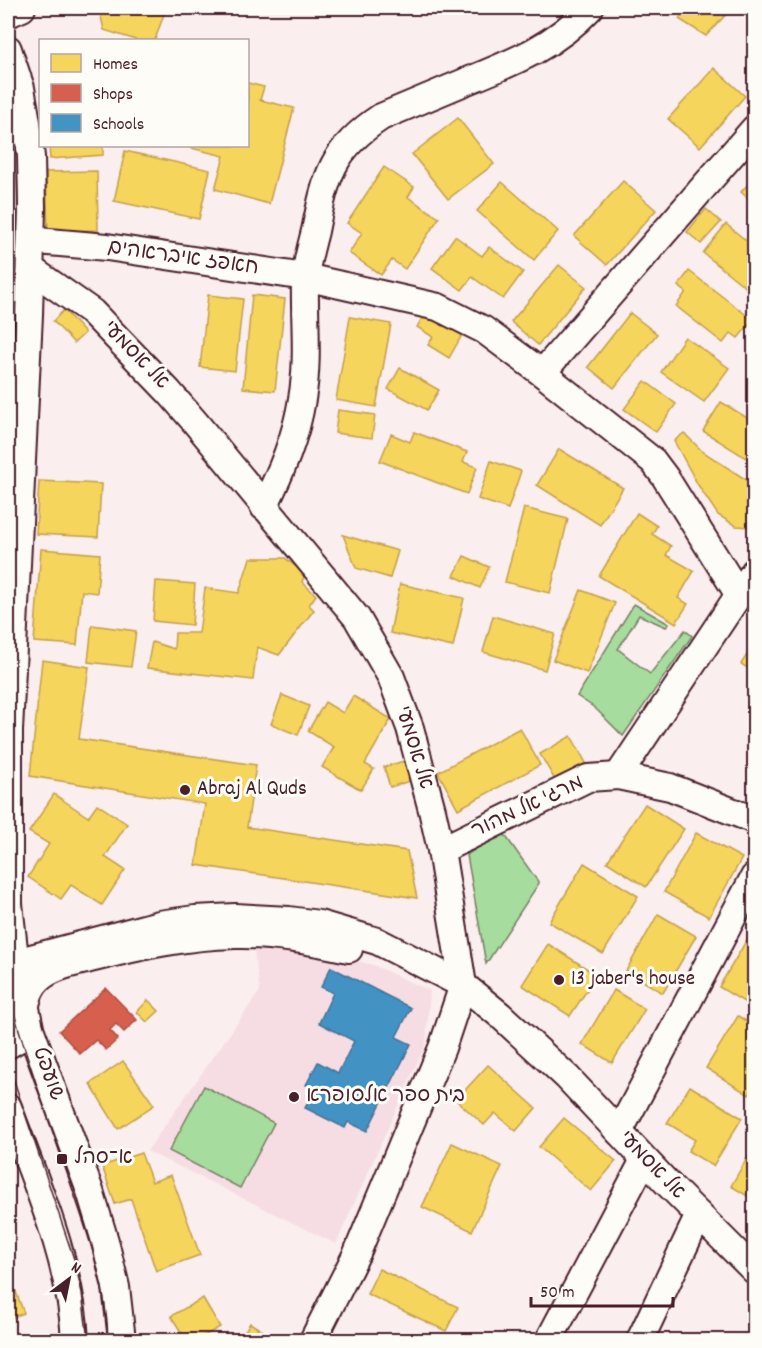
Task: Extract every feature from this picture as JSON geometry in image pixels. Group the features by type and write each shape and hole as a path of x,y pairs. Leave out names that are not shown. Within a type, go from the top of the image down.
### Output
{"street":[{"path":"8,14 22,8"},
{"path":"264,507 283,469 296,428 302,399 305,376 305,277 324,188 332,166 345,147 363,129 381,117 513,62 543,47 573,25 590,8"},
{"name":"שועפט","path":"8,49 21,88 31,157 19,245 30,270 9,731 11,962 105,1241 116,1287 122,1341"},
{"path":"542,373 754,129"},
{"path":"19,245 60,244"},
{"path":"57,287 49,274 48,265 49,257 60,244"},
{"name":"חאפז איבראהים","path":"60,244 107,247 305,277 438,307 484,330 652,461 750,581"},
{"name":"אל אסמעי","path":"8,253 92,312 118,337 170,392 357,618 391,677 410,728 441,850 464,985 567,1077 644,1160 754,1269"},
{"path":"618,776 750,581"},
{"name":"מרג' אל מהור","path":"441,850 588,778 618,776 670,787 754,820"},
{"path":"619,1132 754,877"},
{"path":"11,962 159,924 235,917 289,920 330,927 377,941 464,985"},
{"path":"11,920 20,932 31,939 43,945 62,948"},
{"path":"8,1045 20,1038 28,1018 28,994 39,979 64,966 162,942 235,935 287,938 386,958 464,985"},
{"path":"313,1341 357,1253 442,1048 464,985"},
{"path":"8,1107 59,1253 75,1341"},
{"path":"549,1341 644,1160"},
{"path":"640,1341 699,1215"}],"shaded area":[{"name":"בית ספר אלסופרא","path":"253,945 310,949 373,965 430,991 426,1043 336,1244 147,1151 260,991"}],"green space":[{"path":"634,604 669,624 666,627 639,615 618,649 650,674 685,630 692,636 623,736 595,708 577,696"},
{"path":"502,831 539,883 486,964 467,855"},
{"path":"204,1086 274,1123 240,1188 169,1151"}],"building: Homes":[{"path":"99,8 166,8 155,39 133,39 104,30"},
{"path":"687,8 732,8 706,36 679,19"},
{"path":"714,68 745,96 700,147 668,119"},
{"path":"249,83 264,87 260,100 294,108 269,204 215,189 224,156 187,147 249,147"},
{"path":"458,118 494,164 448,199 412,154"},
{"path":"49,147 103,147 103,155 50,159"},
{"path":"125,151 210,170 199,219 114,201"},
{"path":"384,167 414,187 408,197 439,218 405,269 392,260 381,275 349,253 362,233 347,223"},
{"path":"97,171 98,230 48,231 46,172"},
{"path":"754,177 754,204 741,192"},
{"path":"623,181 656,210 607,265 574,236"},
{"path":"502,182 558,231 534,260 477,211"},
{"path":"706,209 721,222 701,244 687,232"},
{"path":"726,224 754,247 754,294 703,253"},
{"path":"455,236 482,256 489,247 523,272 503,299 472,277 462,290 432,268"},
{"path":"559,265 586,287 538,345 511,322"},
{"path":"689,271 753,320 738,338 731,333 723,343 676,306 686,292 678,286"},
{"path":"208,295 243,299 235,371 200,367"},
{"path":"252,295 285,299 275,391 243,388"},
{"path":"64,310 85,333 74,343 53,321"},
{"path":"425,313 462,335 449,358 428,345 433,337 417,327"},
{"path":"630,313 657,334 614,388 588,367"},
{"path":"350,317 391,324 376,407 336,400"},
{"path":"685,337 729,368 704,402 661,372"},
{"path":"400,368 439,390 427,410 388,389"},
{"path":"645,381 676,404 656,432 624,409"},
{"path":"721,402 754,422 754,463 703,431"},
{"path":"338,410 375,415 372,438 335,433"},
{"path":"414,432 467,452 463,462 477,467 467,494 380,461 391,434 410,442"},
{"path":"684,433 702,451 754,485 754,524 751,527 736,526 718,515 698,485 674,441"},
{"path":"559,449 623,488 600,525 537,485"},
{"path":"491,461 521,471 508,509 478,499"},
{"path":"39,481 101,484 98,537 36,534"},
{"path":"524,508 568,519 550,593 505,582"},
{"path":"637,513 657,526 652,534 671,546 666,555 694,571 678,598 688,604 676,623 599,576"},
{"path":"343,535 398,551 390,578 356,568"},
{"path":"41,549 100,554 97,593 82,591 77,645 34,642"},
{"path":"464,556 489,567 480,588 454,576"},
{"path":"250,558 285,558 305,574 302,582 316,595 309,605 314,610 279,655 257,647 253,680 147,668 152,642 174,649 175,633 199,633 205,588 239,593"},
{"path":"156,581 195,584 192,625 153,621"},
{"path":"400,584 464,598 453,647 390,633"},
{"path":"581,590 615,603 587,673 553,660"},
{"path":"493,616 555,634 545,670 483,652"},
{"path":"92,625 136,631 131,667 88,662"},
{"path":"754,647 754,672 741,664"},
{"name":"Abraj Al Quds","path":"42,660 89,667 79,739 256,765 247,827 407,851 417,898 196,865 205,804 30,776"},
{"path":"282,695 309,706 298,735 271,724"},
{"path":"353,696 391,719 365,764 374,769 361,790 322,767 334,747 308,731 325,702 343,713"},
{"path":"520,728 540,765 458,809 438,772"},
{"path":"571,736 586,763 555,780 540,754"},
{"path":"404,761 410,781 390,787 384,767"},
{"path":"54,794 88,817 97,804 127,824 105,857 125,870 102,905 71,885 61,899 28,877 49,844 29,832"},
{"path":"645,804 684,829 646,887 607,862"},
{"path":"696,833 742,858 709,917 664,892"},
{"path":"584,863 638,896 603,954 549,922"},
{"path":"658,914 696,936 663,993 626,971"},
{"path":"749,936 754,939 754,1008 719,987"},
{"name":"13 jaber's house","path":"548,944 597,975 570,1016 522,985"},
{"path":"614,990 645,1009 612,1063 582,1044"},
{"path":"148,1000 159,1011 147,1022 137,1012"},
{"path":"738,1016 754,1026 754,1087 749,1095 706,1068"},
{"path":"123,1061 154,1105 118,1129 90,1084"},
{"path":"488,1065 536,1108 516,1131 495,1113 484,1125 456,1100"},
{"path":"690,1086 742,1118 713,1166 688,1151 695,1140 667,1123"},
{"path":"564,1118 616,1161 591,1191 539,1147"},
{"path":"452,1143 502,1166 472,1231 422,1207"},
{"path":"754,1146 754,1200 731,1186"},
{"path":"141,1153 152,1182 171,1175 200,1255 156,1271 131,1199 115,1204 102,1166"},
{"path":"379,1269 458,1307 446,1331 367,1294"},
{"path":"8,1271 24,1313 8,1319"},
{"path":"203,1298 220,1327 197,1340 186,1340 171,1316"},
{"path":"250,1323 277,1340 239,1340"}],"building: Shops":[{"path":"106,988 137,1020 124,1032 116,1024 110,1030 118,1039 106,1050 96,1040 80,1054 59,1031"}],"building: Schools":[{"path":"331,967 411,1008 396,1037 411,1044 367,1131 348,1122 345,1128 305,1108 315,1089 306,1085 318,1062 338,1073 354,1041 319,1023 333,993 321,987"}],"tram line":[{"path":"8,91 17,158 18,207 8,471"},
{"path":"8,992 100,1277 108,1340"},
{"path":"8,1063 75,1262 82,1293 88,1340"}],"place":[{"name":"Abraj Al Quds","path":"185,790"},
{"name":"13 jaber's house","path":"559,980"},
{"name":"בית ספר אלסופרא","path":"294,1097"},
{"name":"א־סהל","path":"62,1159"}]}
